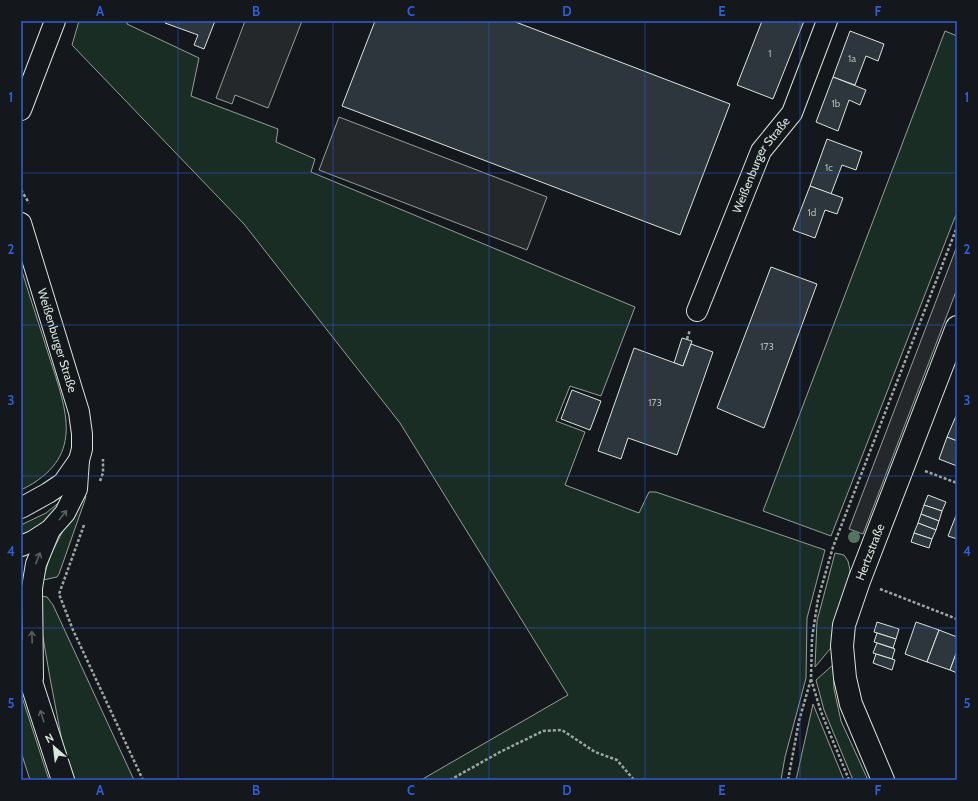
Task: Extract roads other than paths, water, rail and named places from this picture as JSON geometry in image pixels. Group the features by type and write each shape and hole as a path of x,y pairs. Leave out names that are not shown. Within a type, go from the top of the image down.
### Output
{"main road":[{"name":"Hertzstraße","path":"883,780 851,704 845,678 842,646 844,625 859,581 957,327"},
{"path":"21,651 63,780"}],"street":[{"path":"21,110 55,21"},
{"name":"Weißenburger Straße","path":"696,311 761,151 792,113 828,21"},
{"name":"Weißenburger Straße","path":"21,223 79,412 82,442 79,460 78,489 65,513 50,530 33,541 21,546"},
{"name":"Weißenburger Straße","path":"21,508 63,483 79,460"},
{"name":"Weißenburger Straße","path":"34,690 32,588 36,564 50,530"}]}
